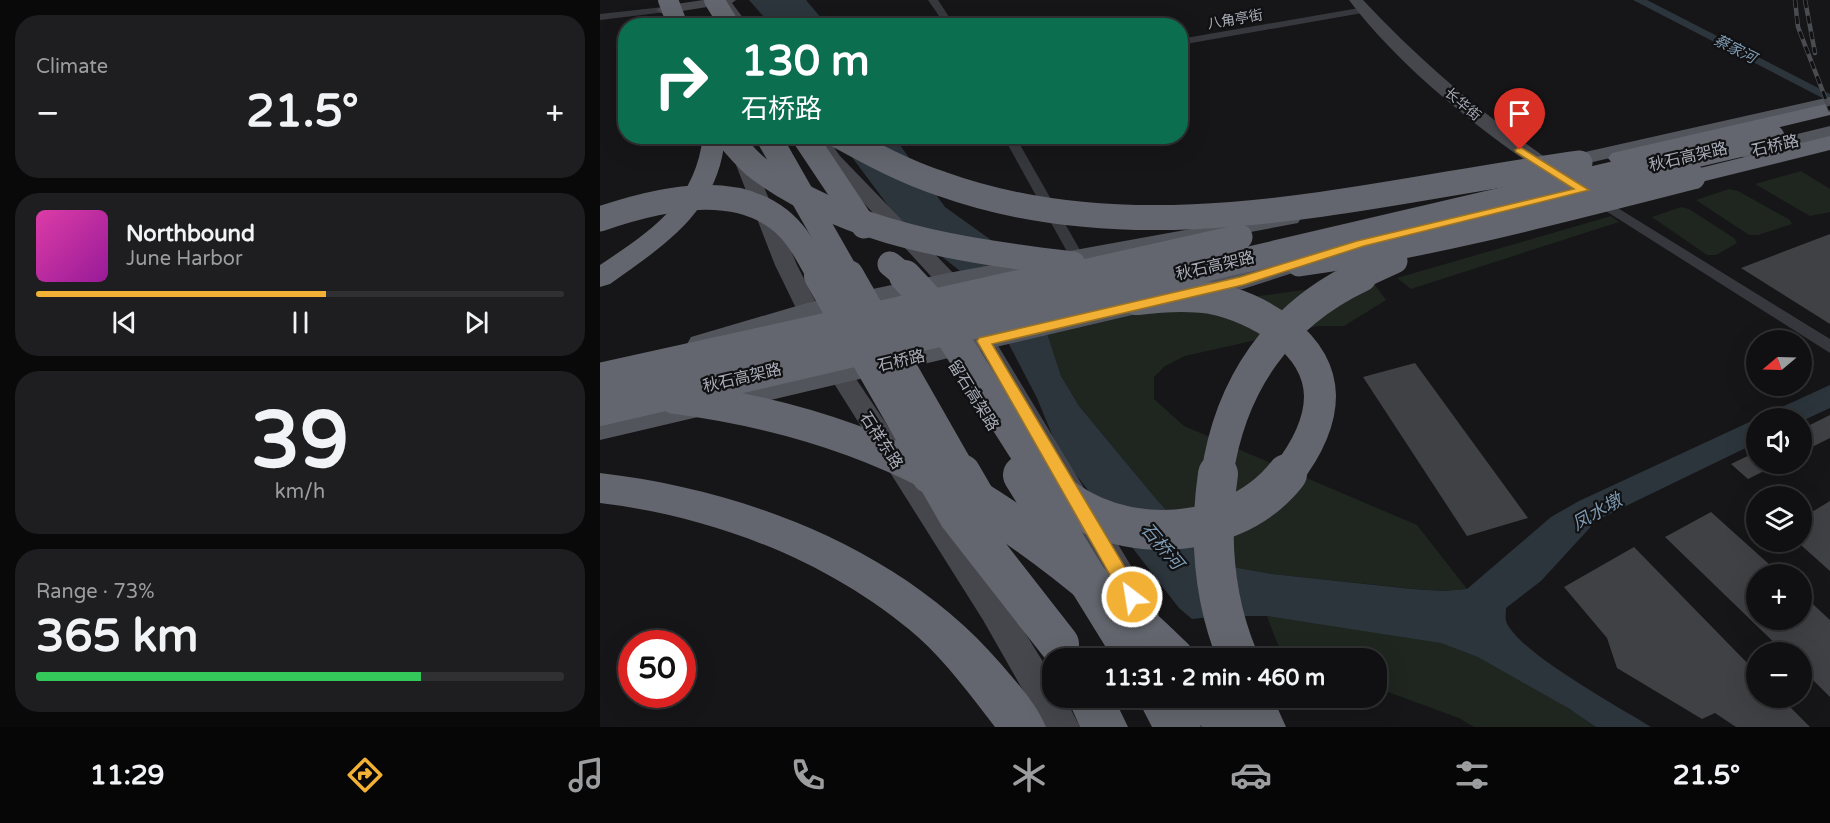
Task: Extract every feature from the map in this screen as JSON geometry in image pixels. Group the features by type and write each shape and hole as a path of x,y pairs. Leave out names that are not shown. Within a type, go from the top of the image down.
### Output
{"highway":[{"path":"690,0 700,18"},
{"path":"722,0 728,18"},
{"path":"663,3 673,18"},
{"name":"秋石高架路","path":"600,379 1024,275 1620,158 1827,110"},
{"name":"秋石高架路","path":"600,410 1221,263 1827,110"},
{"path":"736,144 772,178 810,200 849,217 945,245 1058,262 1172,270 1302,264 1356,256 1525,220 1830,143"},
{"path":"600,278 655,238 693,199 708,179 713,144"},
{"path":"773,144 1061,648"},
{"name":"留石高架路","path":"809,144 972,390 1130,648"},
{"path":"853,144 889,164 970,192 1041,208 1114,214 1190,215 1286,208 1502,172 1620,158"},
{"path":"600,219 652,203 718,197 758,205 785,223 796,237 959,516 1061,648"},
{"path":"1234,648 1222,613 1211,529 1216,474 1226,431 1253,372 1291,322 1338,288 1399,259 1525,220"},
{"path":"890,264 924,293 948,332 955,342 961,351 1033,463 1054,490 1094,517 1130,529 1161,531 1200,526 1240,513 1267,496 1290,475 1314,432 1319,410 1319,384 1310,365 1287,333 1252,312 1214,299 1191,296 1138,298 1006,323 950,332 939,334 928,336 905,339"},
{"path":"600,358 632,356 737,337 885,303 1024,275"},
{"path":"600,389 686,400 783,419 838,433 901,459 959,489 1051,552 1102,590 1163,648"},
{"path":"600,488 702,507 736,517 831,558 876,584 939,628 983,675 1023,727"},
{"path":"1095,708 1105,727"},
{"path":"1166,708 1178,727"},
{"path":"1215,708 1229,727"},
{"path":"1255,708 1263,727"}],"main road":[{"path":"663,3 704,0"},
{"path":"663,3 722,0 736,18"},
{"path":"663,3 669,18"},
{"name":"长华街","path":"1360,5 1442,86 1520,150 1583,190"},
{"name":"石桥路","path":"600,368 674,352 807,311 952,281 1024,275 1077,257 1547,167 1827,110"},
{"name":"石桥路","path":"600,429 1243,281 1361,244 1830,132"},
{"name":"石祥东路","path":"737,144 807,311 840,374 994,610 1063,727"},
{"path":"823,144 834,160 952,281 992,339 1163,648"},
{"path":"1198,708 1209,727"}],"street":[{"path":"933,0 945,18"},
{"path":"600,17 663,3"},
{"name":"八角亭街","path":"1188,40 1360,5"},
{"path":"1013,144 1077,257"},
{"path":"1583,190 1830,347"}],"shaded area":[{"path":"1801,171 1830,189 1830,212 1810,216 1755,184"},
{"path":"1729,189 1738,191 1790,220 1792,224 1758,235 1749,235 1696,200"},
{"path":"1681,207 1689,209 1734,238 1737,243 1716,255 1707,255 1652,217"},
{"path":"1611,216 1619,222 1411,289 1397,278"},
{"path":"1372,281 1386,300 1344,326 1318,326 1185,356 1165,366 1154,377 1154,399 1184,426 1417,525 1467,589 1443,591 1415,589 1272,574 1232,567 1193,539 1157,500 1079,406 1061,376 1047,334 1146,311"},
{"path":"1267,616 1439,642 1477,656 1520,678 1596,727 1474,727 1459,718 1387,692 1387,648 1279,648"}],"water":[{"path":"749,0 806,0 821,18 765,18"},
{"name":"蔡家河","path":"1633,0 1647,0 1830,94 1830,102"},
{"path":"842,144 899,144 945,207 998,245 1045,327 1061,376 1079,406 1157,500 1193,539 1232,567 1272,574 1412,589 1443,591 1467,589 1551,517 1579,501 1746,424 1746,448 1597,520 1541,581 1506,608 1506,621 1529,648 1571,678 1651,727 1596,727 1568,708 1478,657 1441,643 1267,616 1218,616 1192,619 1179,608 1060,454 1037,398 978,285 904,227"},
{"path":"1830,385 1830,408 1812,416 1812,408 1780,408 1806,396 1812,396 1812,393"}],"building":[{"path":"1830,234 1830,324 1741,268"},
{"path":"1415,363 1528,518 1467,536 1363,377"},
{"path":"1830,415 1830,438 1812,447 1812,424"},
{"path":"1746,457 1746,474 1758,474 1748,479 1731,464"},
{"path":"1830,501 1830,571 1809,552 1812,552 1812,512"},
{"path":"1711,512 1746,543 1746,552 1756,552 1769,564 1746,564 1746,615 1665,537"},
{"path":"1634,547 1746,662 1746,708 1791,708 1810,727 1736,727 1715,713 1702,719 1617,668 1607,638 1564,587"},
{"path":"1812,603 1830,620 1830,697 1812,679 1812,642 1774,642 1761,630 1812,630"}],"railway":[{"path":"1795,0 1798,27 1830,110"},
{"path":"1805,0 1815,53"}],"route":[{"path":"1132,597 984,341 1243,281 1361,244 1583,190 1520,150"}],"water label":[{"name":"凤水墩","path":"1597,512"},
{"name":"石桥河","path":"1162,546"}]}
